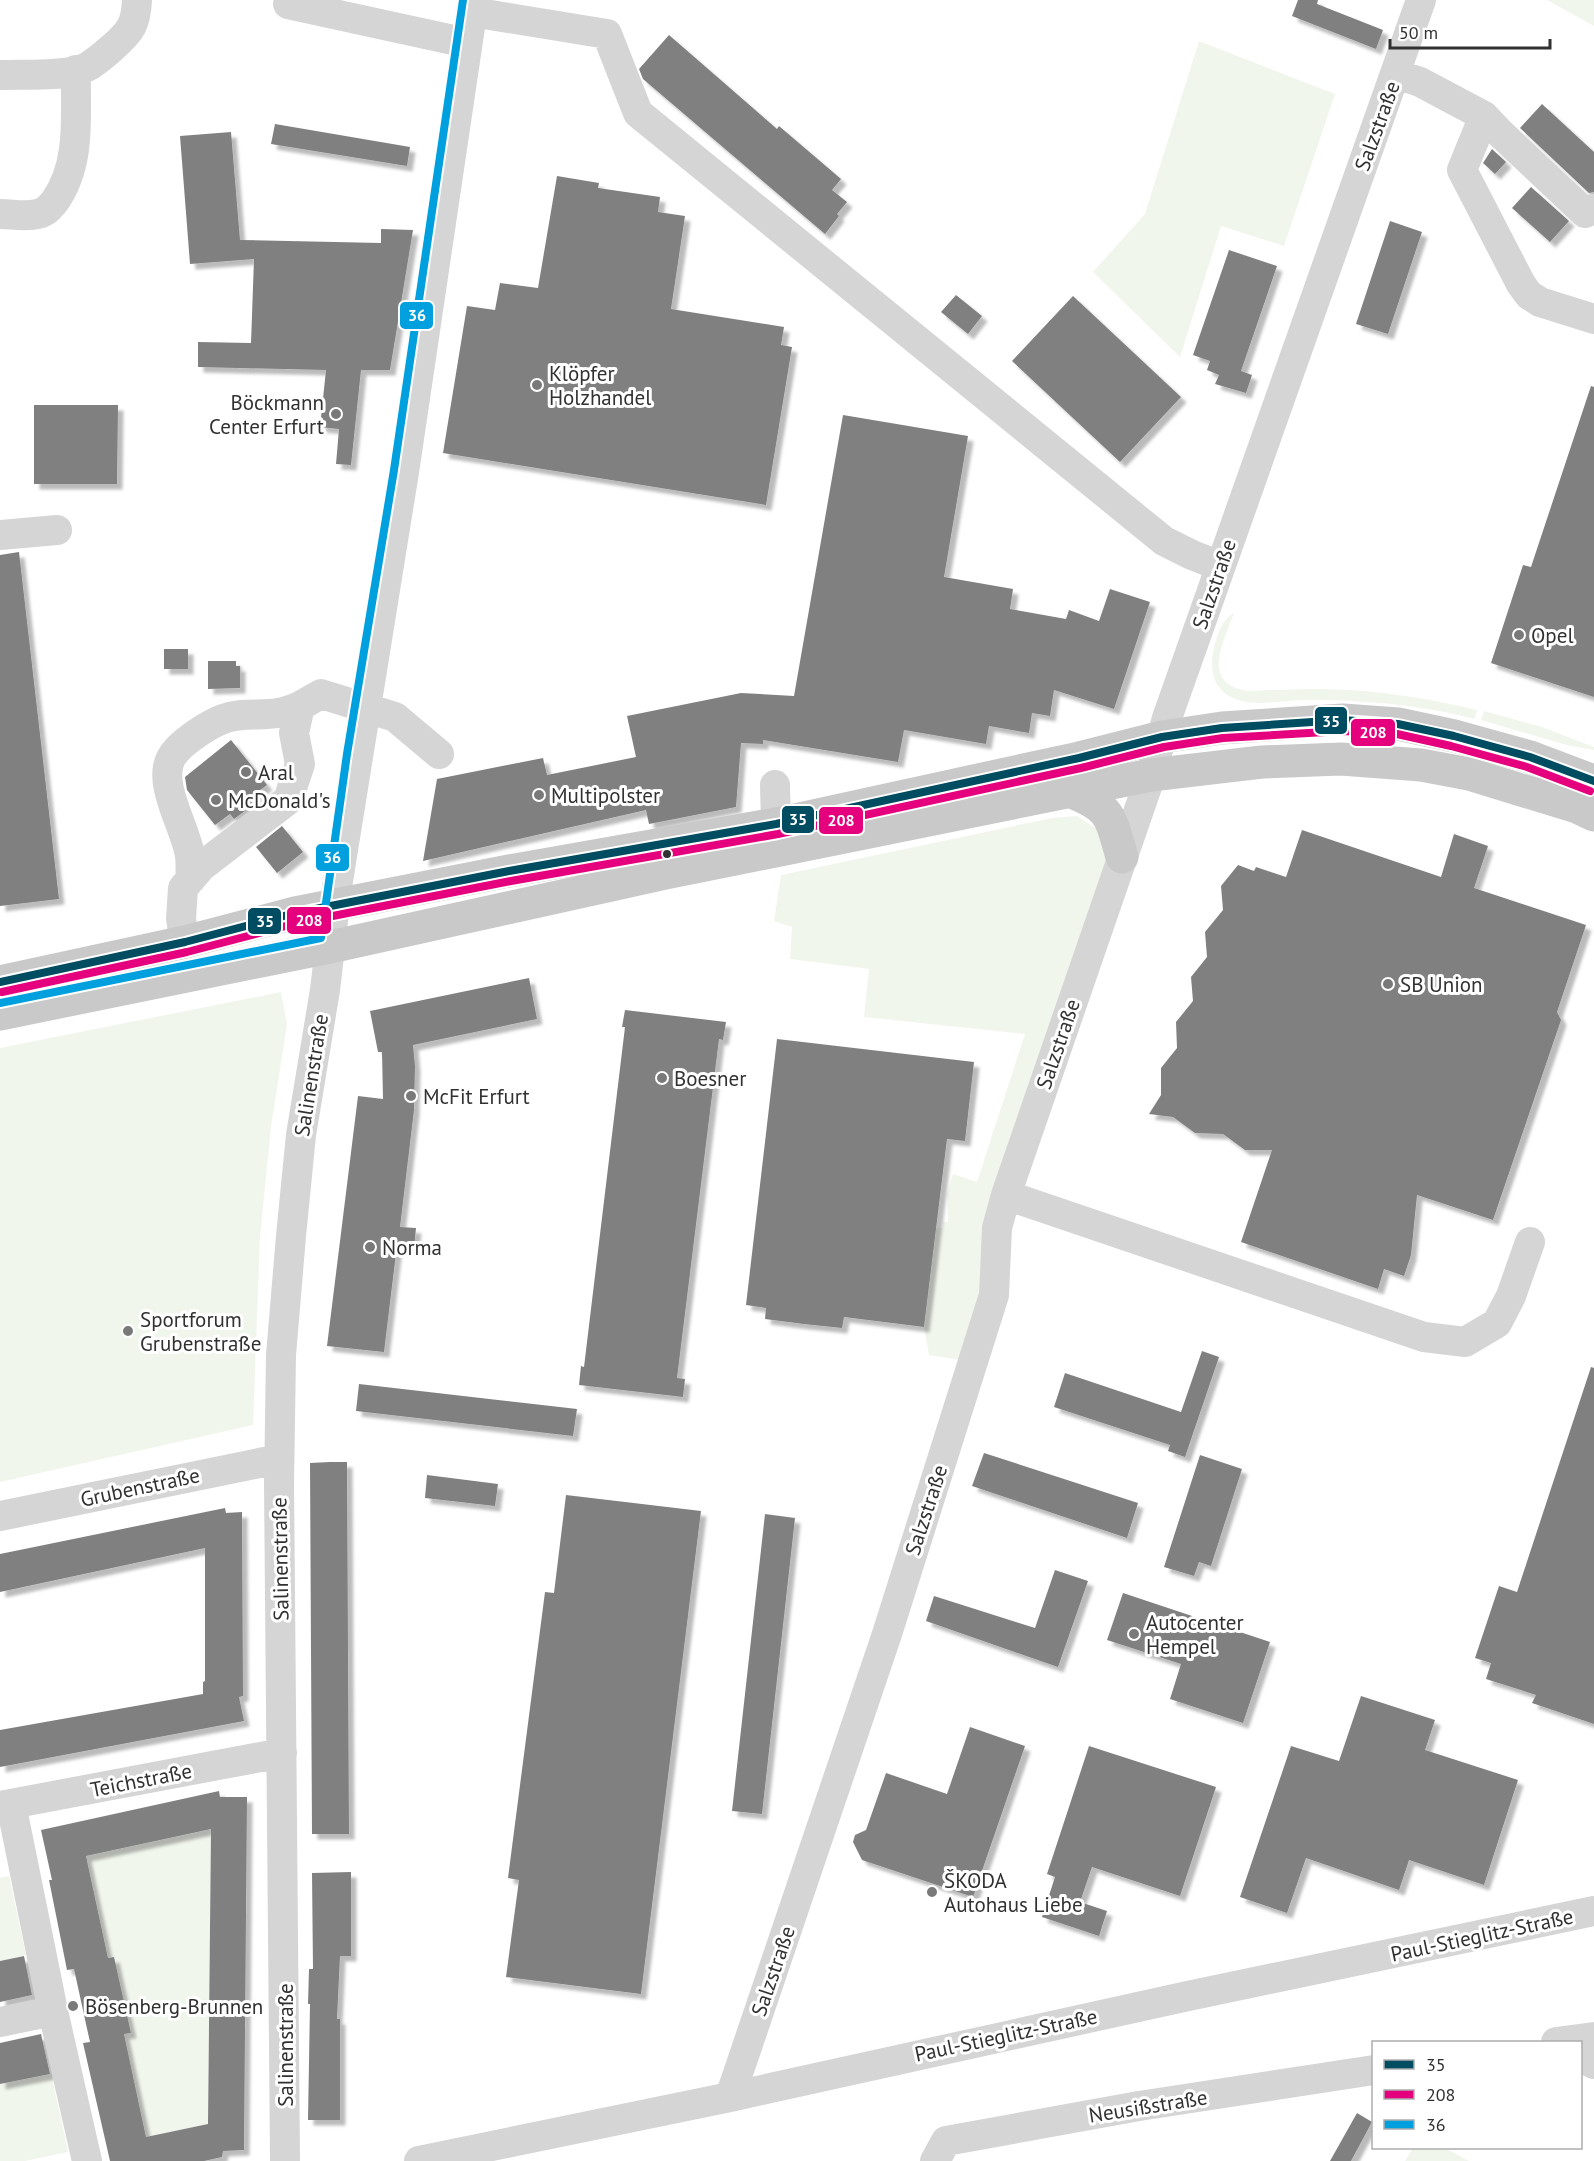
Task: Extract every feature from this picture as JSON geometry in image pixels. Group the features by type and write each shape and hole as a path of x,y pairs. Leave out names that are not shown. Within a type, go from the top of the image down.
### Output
{"main road":[{"path":"0,982 185,942 295,913 509,871 776,824 1079,758 1162,737 1222,728 1343,720 1398,724 1454,736 1530,757 1594,781"},
{"path":"0,1014 330,947 666,873 1151,775 1262,762 1341,759 1421,765 1469,774 1577,807 1594,815"},
{"path":"1069,791 1094,801 1110,817 1122,857"}],"street":[{"path":"0,75 60,73 86,68 123,39 133,27 137,0"},
{"name":"Salzstraße","path":"730,2097 894,1636 994,1295 997,1228 1006,1195 1151,775 1220,566 1421,0"},
{"path":"288,4 467,42"},
{"path":"473,6 607,34 638,113 1105,494 1154,550 1192,555 1220,566"},
{"name":"Salinenstraße","path":"285,2161 279,1459 281,1355 291,1236 302,1135 325,990 335,906 402,483 473,6"},
{"path":"0,214 38,214 48,209 63,189 71,172 75,152 76,70"},
{"path":"1396,74 1420,82 1484,116 1585,213 1594,209"},
{"path":"1484,116 1462,170 1521,284 1529,295 1540,302 1594,319"},
{"path":"0,535 57,530"},
{"path":"191,879 190,855 172,802 167,774 171,757 191,737 224,719 254,713 279,713 300,706 321,694 395,717 439,754"},
{"path":"185,942 182,919 183,888 202,866 288,800 300,764 294,733 300,706"},
{"path":"775,785 776,824"},
{"path":"1006,1195 1424,1337 1465,1342 1497,1323 1511,1296 1530,1242"},
{"name":"Grubenstraße","path":"0,1516 279,1459"},
{"name":"Teichstraße","path":"6,1805 282,1753"},
{"path":"6,1805 87,2161"},
{"name":"Paul-Stieglitz-Straße","path":"419,2161 730,2097 1188,1996 1594,1911"},
{"path":"0,2022 53,2011"},
{"path":"1569,2041 1594,2037"},
{"name":"Neusißstraße","path":"935,2161 946,2141 1139,2106 1372,2070"}],"shaded area":[{"path":"1547,0 1594,0 1594,26"},
{"path":"1199,41 1335,94 1284,246 1221,226 1180,357 1093,272 1145,214"},
{"path":"1234,613 1219,660 1219,670 1223,679 1232,686 1246,691 1325,689 1402,695 1477,710 1475,719 1421,708 1380,703 1302,700 1255,703 1237,700 1219,688 1212,665 1213,652 1220,630 1225,620"},
{"path":"1484,711 1542,727 1594,747 1594,750 1570,746 1481,720"},
{"path":"1077,816 1094,827 1100,823 1110,854 988,1268 966,1361 929,1355 924,1327 936,1228 943,1228 943,1222 948,1222 947,1194 953,1174 977,1182 1025,1034 864,1017 869,969 790,959 792,927 774,921 781,875 1052,818"},
{"name":"Sportforum Grubenstraße","path":"281,992 287,1024 271,1127 260,1237 253,1425 0,1482 0,1048"},
{"path":"211,1829 208,2124 146,2137 124,2034 131,2033 114,1957 108,1958 86,1856"},
{"path":"9,1876 26,1955 0,1961 0,1878"},
{"path":"51,2073 68,2152 25,2161 0,2161 0,2084"},
{"path":"1412,2149 1447,2149 1469,2161 1405,2161"}],"building":[{"path":"1298,0 1318,0 1317,4 1383,30 1376,49 1292,16"},
{"path":"669,35 777,129 779,126 841,179 832,190 847,202 825,234 643,79 639,69"},
{"path":"1542,104 1594,152 1594,192 1589,193 1520,128"},
{"path":"275,124 410,147 407,166 271,144"},
{"path":"231,132 240,240 381,243 381,229 413,230 390,370 361,370 351,465 336,464 339,429 320,427 326,370 198,367 198,342 251,343 254,259 190,264 180,136"},
{"path":"1492,149 1506,162 1495,174 1483,163"},
{"path":"557,176 599,183 598,188 660,197 658,212 685,216 671,309 784,327 781,345 792,347 766,505 443,453 467,306 495,310 500,283 538,288"},
{"path":"1531,187 1569,221 1550,242 1512,208"},
{"path":"1390,221 1422,232 1388,334 1356,324"},
{"path":"1229,250 1277,266 1241,371 1252,375 1246,393 1215,384 1219,375 1207,370 1210,361 1193,355"},
{"path":"956,295 982,316 968,334 941,312"},
{"path":"1073,296 1181,397 1120,462 1012,361"},
{"path":"1591,386 1594,387 1594,697 1491,663 1523,565 1531,567"},
{"path":"34,405 118,405 117,484 34,484"},
{"path":"843,415 968,436 944,577 1013,589 1010,609 1066,619 1069,610 1099,621 1110,589 1150,602 1114,709 1054,690 1050,716 1032,713 1029,733 989,726 986,744 904,730 898,762 763,740 763,744 741,743 736,807 649,824 646,810 423,861 437,779 543,758 547,775 636,757 627,716 741,693 794,696"},
{"path":"19,552 59,899 0,906 0,555"},
{"path":"164,649 188,649 188,669 164,669"},
{"path":"208,661 236,661 236,666 240,666 240,688 208,689"},
{"path":"231,740 267,785 256,793 261,799 234,819 230,814 215,825 187,790 185,777"},
{"path":"282,826 303,852 277,873 256,847"},
{"path":"1302,830 1441,877 1454,834 1488,846 1474,888 1586,925 1557,1012 1561,1020 1493,1220 1417,1195 1411,1255 1404,1276 1384,1269 1378,1289 1241,1242 1272,1150 1245,1150 1223,1134 1195,1133 1173,1117 1149,1114 1161,1095 1161,1068 1177,1048 1176,1022 1193,1001 1191,977 1207,957 1205,932 1223,910 1221,886 1238,865 1254,871 1256,867 1286,877"},
{"path":"529,978 537,1019 413,1045 414,1110 400,1227 416,1228 414,1248 397,1245 384,1352 327,1346 358,1096 383,1099 382,1052 378,1052 370,1011"},
{"path":"625,1010 726,1022 723,1040 719,1039 677,1378 685,1379 683,1397 579,1385 581,1366 584,1367 625,1027 622,1027"},
{"path":"777,1039 974,1062 965,1141 947,1139 924,1327 844,1317 842,1328 804,1324 765,1319 766,1308 746,1305"},
{"path":"1202,1351 1219,1357 1185,1457 1168,1451 1170,1445 1054,1407 1065,1373 1181,1412"},
{"path":"1591,1367 1594,1368 1594,1724 1532,1703 1536,1695 1486,1679 1491,1663 1475,1658 1499,1586 1517,1592"},
{"path":"359,1384 577,1409 573,1436 356,1411"},
{"path":"984,1453 1138,1503 1127,1538 972,1486"},
{"path":"1200,1455 1242,1469 1211,1566 1199,1562 1194,1576 1164,1567"},
{"path":"347,1462 349,1834 312,1834 310,1463"},
{"path":"427,1475 498,1484 495,1506 425,1498"},
{"path":"566,1495 701,1511 641,1994 506,1977 519,1880 508,1878 545,1592 554,1593"},
{"path":"225,1508 226,1513 242,1512 243,1696 239,1697 244,1721 0,1767 0,1730 203,1694 203,1682 205,1681 205,1548 0,1592 0,1554"},
{"path":"765,1514 795,1518 762,1814 732,1811"},
{"path":"1055,1570 1088,1581 1058,1667 926,1621 934,1596 1035,1628"},
{"path":"1123,1593 1270,1642 1243,1723 1170,1699 1181,1664 1107,1640"},
{"path":"1361,1696 1435,1720 1425,1750 1518,1780 1484,1885 1409,1860 1399,1890 1306,1858 1287,1913 1240,1897 1291,1746 1339,1761"},
{"path":"970,1727 1025,1746 973,1897 862,1860 853,1842 855,1835 866,1830 886,1773 947,1794"},
{"path":"1089,1746 1216,1787 1180,1896 1092,1867 1080,1902 1107,1911 1099,1936 1042,1917 1055,1877 1047,1874"},
{"path":"219,1791 220,1797 247,1797 244,2150 223,2151 222,2157 204,2161 110,2161 83,2043 90,2042 74,1969 67,1970 41,1830","holes":["211,1829 208,2124 146,2137 124,2034 131,2033 114,1957 108,1958 86,1856"]},
{"path":"351,1872 351,1956 340,1956 337,2019 340,2019 340,2120 308,2120 309,1969 313,1969 312,1873"},
{"path":"24,1956 32,1995 0,2002 0,1961"},
{"path":"41,2034 50,2074 0,2084 0,2043"},
{"path":"1357,2113 1372,2122 1351,2161 1330,2161"}],"transit line":[{"name":"36","path":"0,1003 321,938 347,754 394,470 463,0"},
{"name":"35","path":"0,982 185,942 295,913 509,871 776,824 1079,758 1162,737 1222,728 1343,720 1398,724 1454,736 1530,757 1594,781"},
{"name":"208","path":"2,992 187,952 297,923 511,881 778,834 1081,768 1164,747 1223,738 1343,731 1397,734 1527,767 1590,791"}],"place":[{"name":"Klöpfer Holzhandel","path":"537,385"},
{"name":"Böckmann Center Erfurt","path":"336,414"},
{"name":"Opel","path":"1519,635"},
{"name":"Aral","path":"246,772"},
{"name":"Multipolster","path":"539,795"},
{"name":"McDonald's","path":"216,800"},
{"name":"SB Union","path":"1388,984"},
{"name":"Boesner","path":"662,1078"},
{"name":"McFit Erfurt","path":"411,1096"},
{"name":"Norma","path":"370,1247"},
{"name":"Sportforum Grubenstraße","path":"128,1331"},
{"name":"Autocenter Hempel","path":"1134,1634"},
{"name":"ŠKODA Autohaus Liebe","path":"932,1892"},
{"name":"Bösenberg-Brunnen","path":"73,2006"}]}
